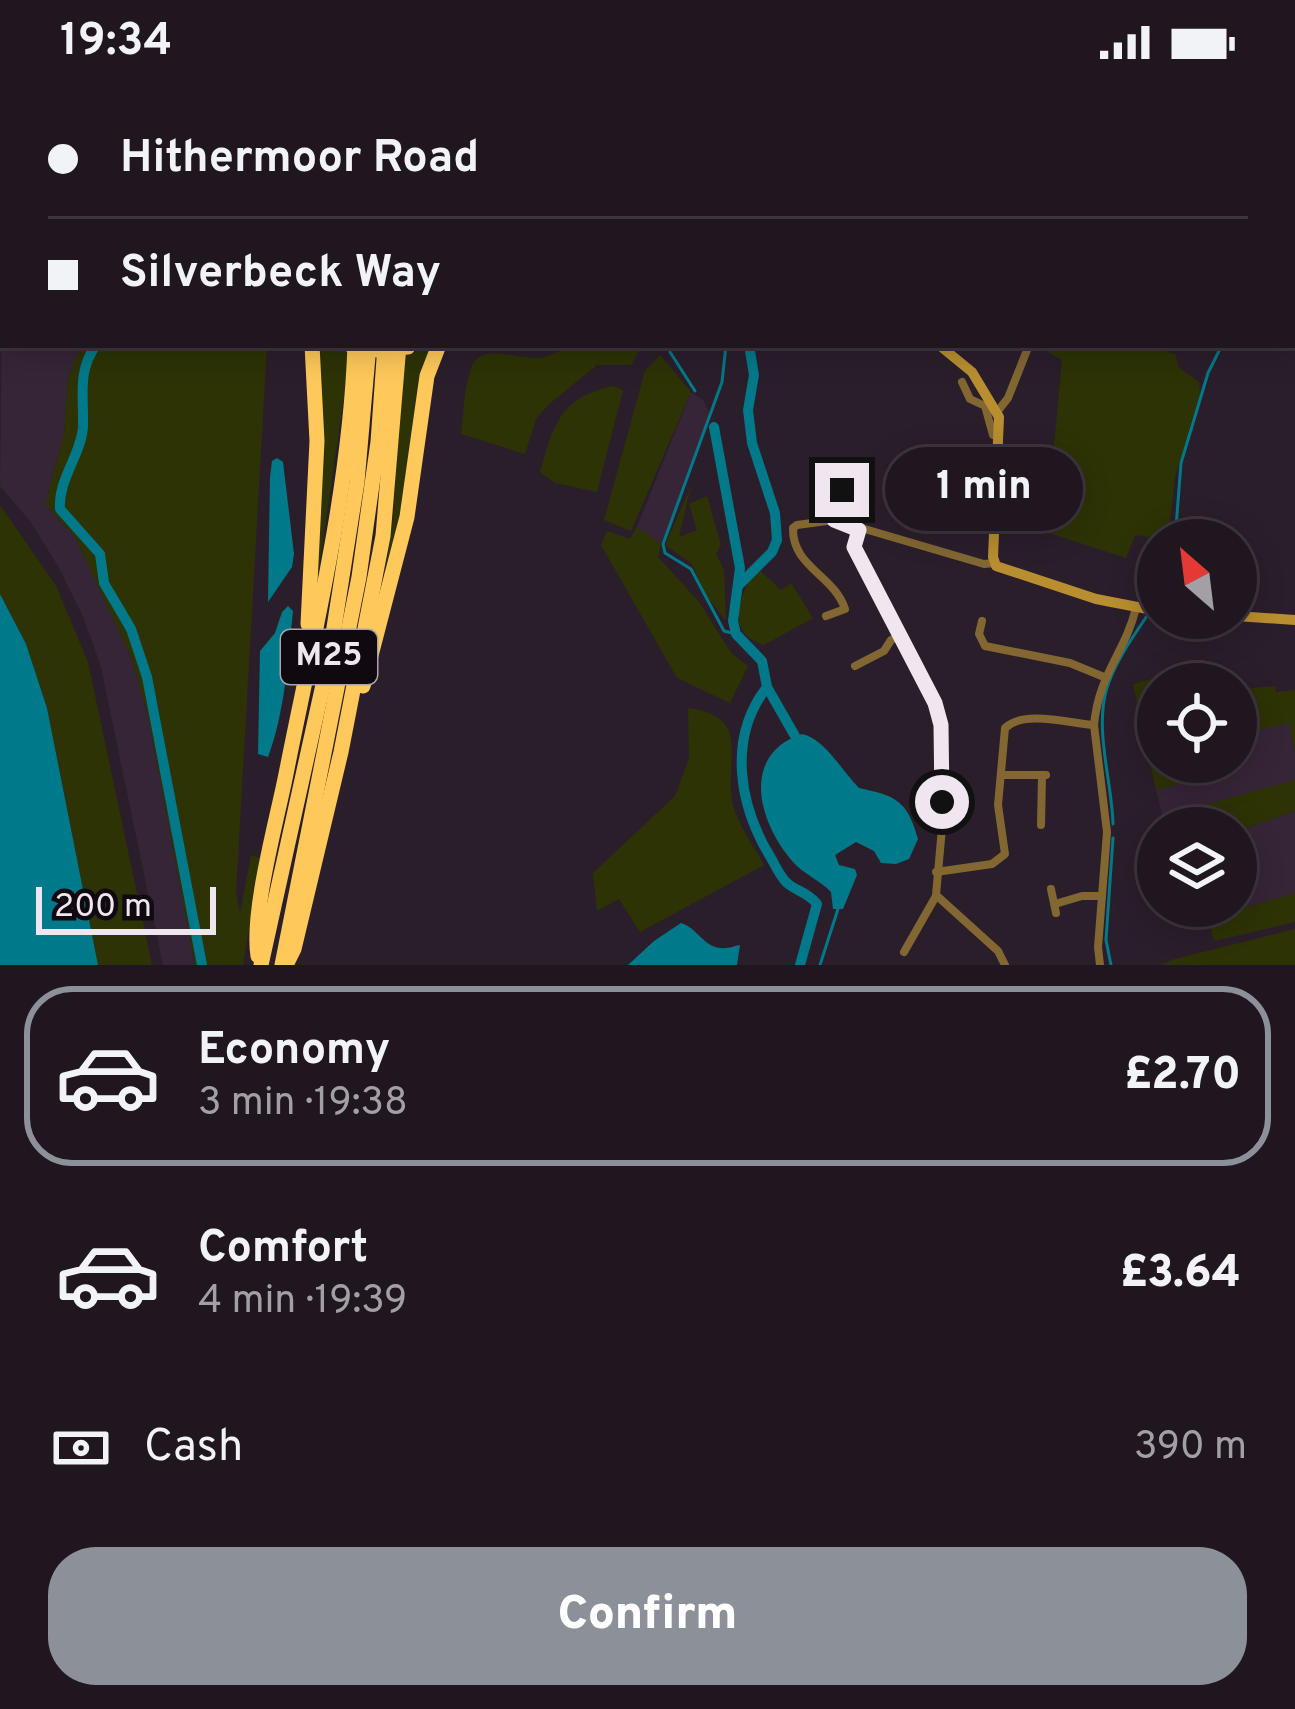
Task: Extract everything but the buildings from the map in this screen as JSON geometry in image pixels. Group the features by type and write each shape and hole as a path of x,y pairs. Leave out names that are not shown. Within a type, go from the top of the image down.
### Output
{"highway":[{"name":"M25","path":"306,668 317,440 312,348"},
{"name":"M25","path":"260,965 256,946 265,879 327,568 349,423 353,348"},
{"name":"M25","path":"260,965 330,653 354,504 369,348"},
{"name":"M25","path":"284,965 283,946 359,577 385,348"},
{"name":"M25","path":"284,965 294,949 341,752 383,536 399,348"},
{"name":"M25","path":"341,752 383,619 406,517 427,376 438,348"}],"street":[{"path":"943,348 973,371 997,412 994,563"},
{"path":"997,412 1008,398 1028,348"},
{"path":"962,382 970,400 985,406 993,435 1000,436"},
{"path":"927,460 998,456"},
{"path":"834,520 830,506 834,497 855,490 866,480"},
{"path":"826,616 845,608 844,602 834,584 806,565 793,540 793,528 834,520 1136,608 1104,676 1094,724 1106,798 1100,965"},
{"path":"859,530 854,547 935,703 941,725 942,828 936,895 904,952"},
{"path":"1257,617 1295,620"},
{"path":"982,621 979,634 985,646 1070,663 1104,676"},
{"path":"855,666 884,651 901,635"},
{"path":"936,872 992,864 1005,854 998,805 1005,728 1015,719 1094,724"},
{"path":"1000,775 1045,775 1040,819"},
{"path":"1051,889 1056,909 1082,896 1102,896"},
{"path":"936,895 998,951 1005,965"},
{"path":"932,908 944,904"}],"shaded area":[{"path":"2,348 81,348 68,377 64,434 45,504 75,537 131,657 147,711 195,965 163,965 101,667 58,566 30,521 0,486"},
{"path":"691,392 703,400 711,416 661,544 637,527"},
{"path":"959,480 993,484 989,532 962,529 961,523 949,522 953,510 929,500 929,486"},
{"path":"1289,723 1295,780 1201,807 1160,807 1156,790 1182,783 1257,783 1257,729"},
{"path":"1295,811 1295,893 1257,904 1257,825"}],"green space":[{"path":"81,348 267,348 236,893 240,914 251,855 260,858 243,965 195,965 147,711 131,657 75,537 45,504 64,434 68,377"},
{"path":"318,348 344,348 350,355 315,596 323,425"},
{"path":"430,348 404,504 379,606 393,520 402,357"},
{"path":"565,348 641,348 631,365 597,365 548,405 536,419 525,454 461,434 467,382 477,358 494,353 535,358"},
{"path":"1040,348 1158,348 1176,355 1178,367 1199,382 1200,394 1175,477 1170,519 1137,519 1137,535 1126,558 1046,532 1062,360"},
{"path":"660,355 691,392 631,531 604,520 645,371"},
{"path":"613,386 623,390 597,492 555,483 540,472 555,427 581,398"},
{"path":"691,486 679,537 697,530 689,504 707,496 721,545 716,554 724,570 726,621 705,594 692,564 665,545"},
{"path":"0,505 56,586 88,662 152,965 98,965 47,708 26,644 0,594"},
{"path":"637,527 661,544 658,557 699,602 732,654 748,666 730,703 677,678 601,545 607,531 630,539"},
{"path":"757,568 781,590 791,583 813,618 764,645 743,631 738,611"},
{"path":"1257,688 1295,690 1295,752 1289,723 1257,730"},
{"path":"688,708 721,720 729,731 733,805 764,865 640,932 619,899 597,911 593,873 675,796 689,759"},
{"path":"1295,780 1295,811 1257,825 1257,807 1197,807"},
{"path":"1154,783 1183,783 1156,790"},
{"path":"1295,893 1295,922 1214,941 1210,927 1257,927 1257,904"},
{"path":"1295,929 1295,965 1161,965 1175,959"}],"water":[{"path":"272,461 283,462 294,554 292,567 268,602 270,477"},
{"path":"0,594 26,644 47,708 98,965 0,965"},
{"path":"288,606 293,611 285,685 268,757 258,754 260,651"},
{"path":"802,734 826,749 859,788 898,802 918,839 909,859 896,864 881,863 874,851 856,842 835,855 839,865 855,869 857,875 843,909 833,909 831,892 793,862 764,810 761,792 769,758 782,744"},
{"path":"681,923 715,947 740,945 737,965 628,965"}],"waterway":[{"path":"94,348 84,374 81,437 62,487 60,509 100,554 104,583 131,629 147,677 202,965"},
{"path":"726,348 722,382 663,544 665,553 691,569 724,631 736,634"},
{"path":"738,586 772,552 777,540 775,513 752,443 748,410 754,375 750,348"},
{"path":"1177,519 1181,463 1208,373 1220,348"},
{"path":"670,352 695,391"},
{"path":"714,427 740,568 733,621 736,634 762,661 767,687 795,736"},
{"path":"1113,824 1103,707 1113,671 1137,632"},
{"path":"767,687 746,728 742,772 751,817 778,870 786,882 817,904 800,965"},
{"path":"1111,965 1106,940 1113,838"},
{"path":"820,965 838,909"}],"route":[{"path":"842,490 830,506 834,520 859,530 854,547 935,703 941,725 942,802"}]}
